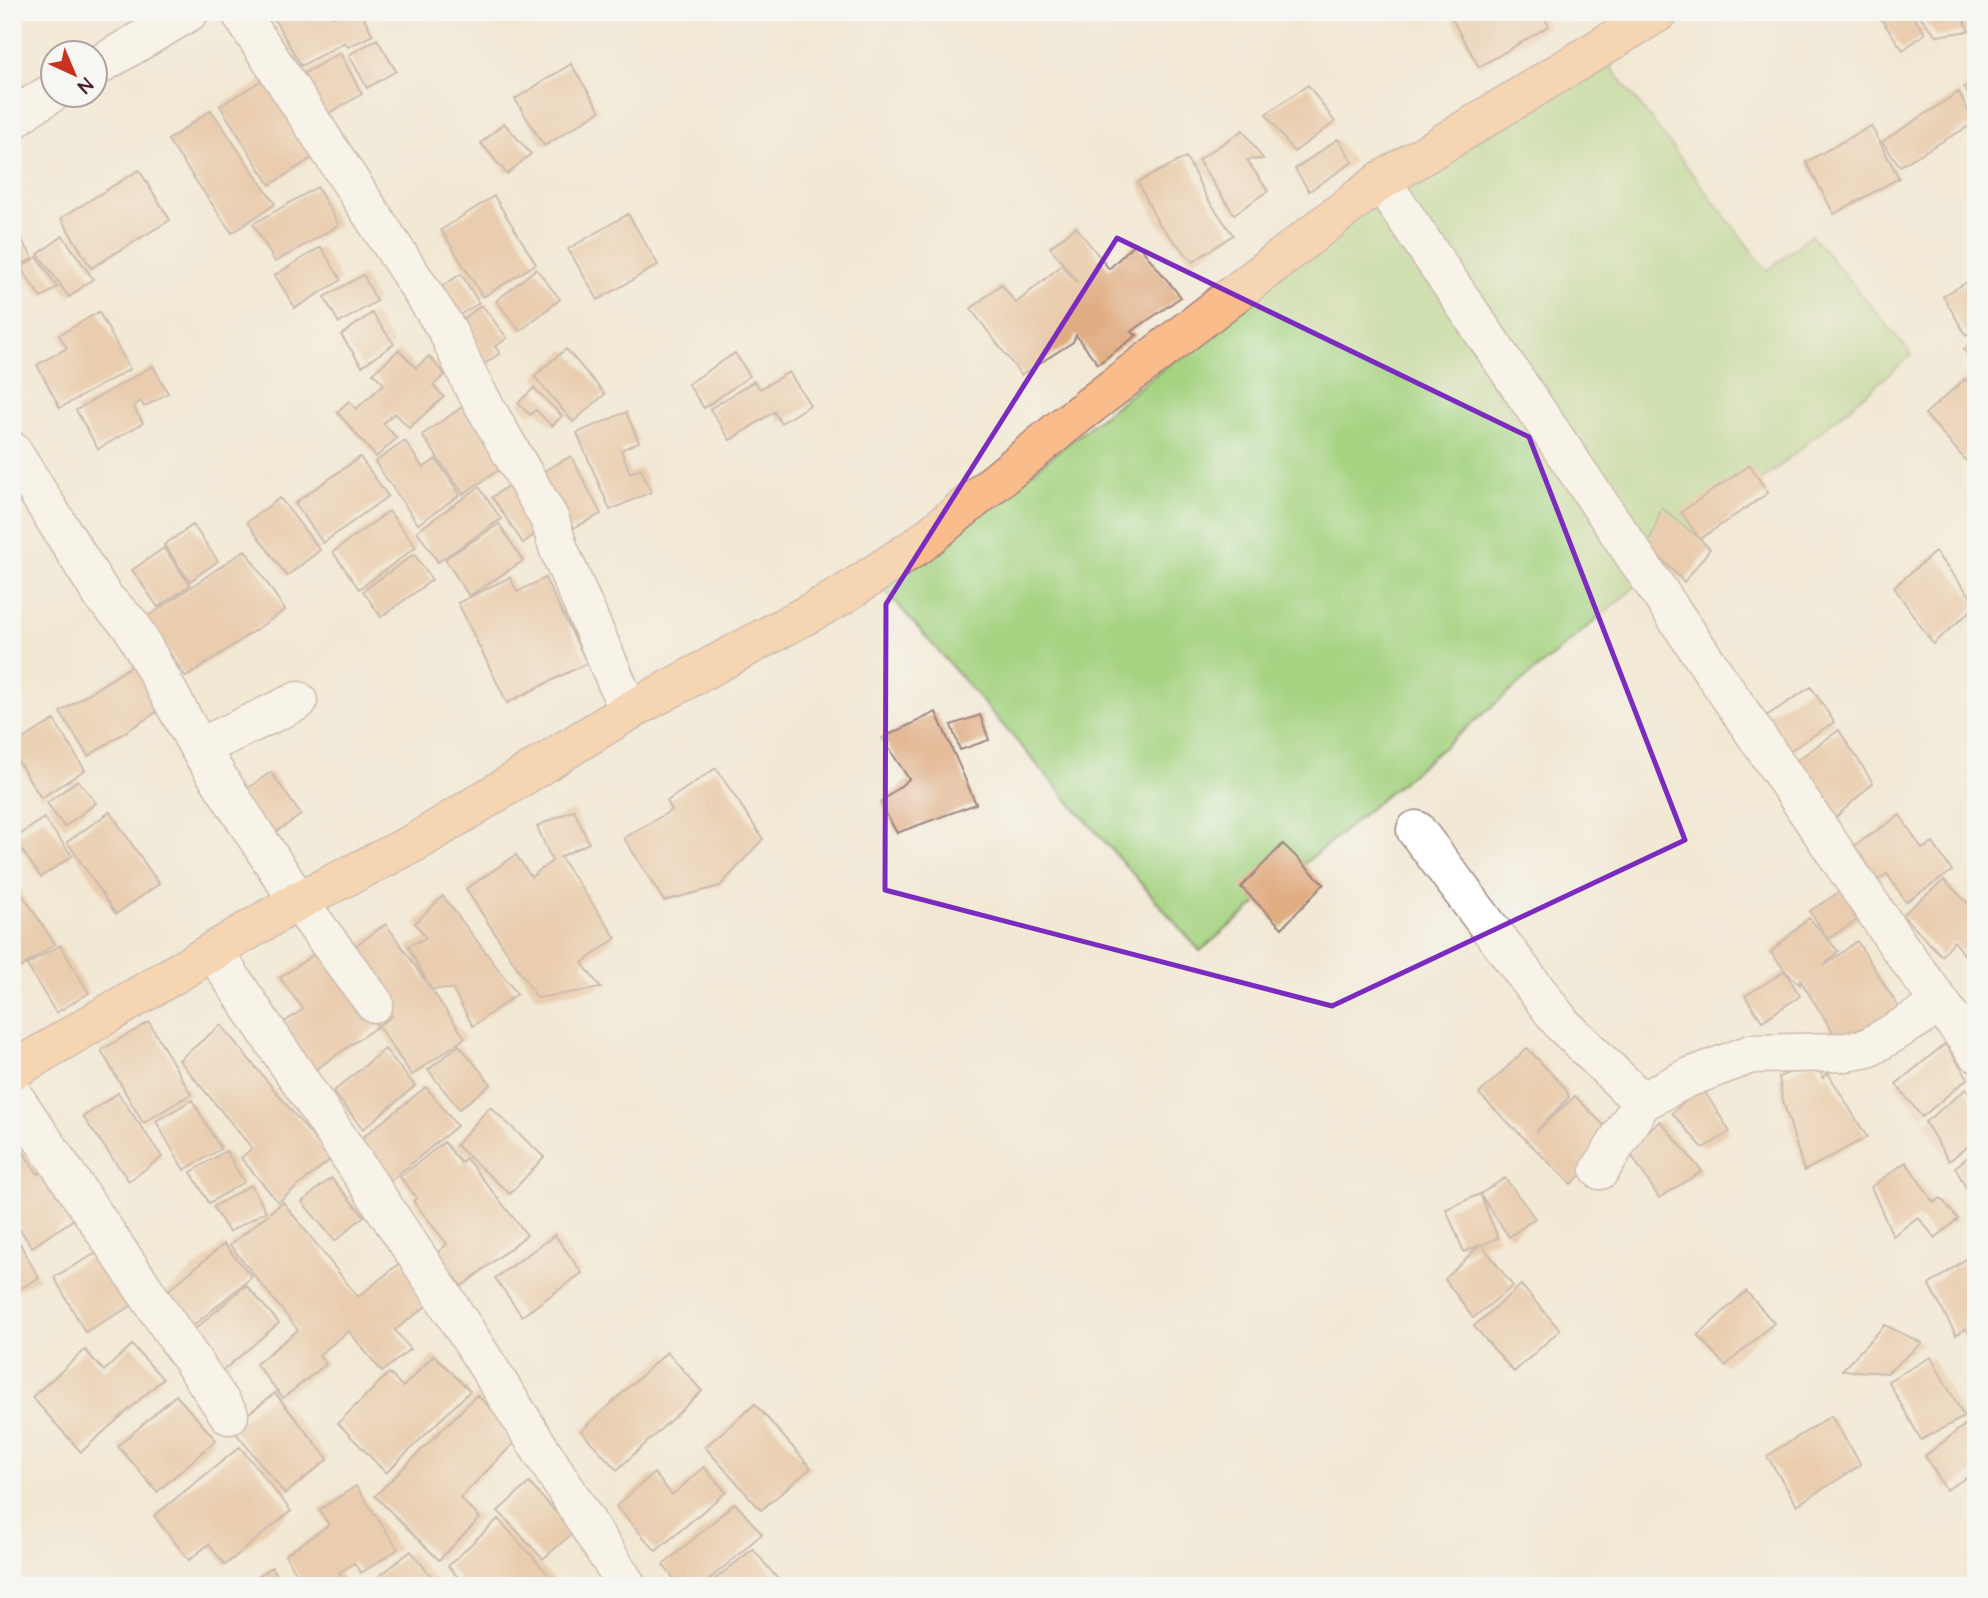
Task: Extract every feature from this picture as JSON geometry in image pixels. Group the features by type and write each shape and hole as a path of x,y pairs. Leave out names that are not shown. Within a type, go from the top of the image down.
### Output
{"main road":[{"path":"12,1070 298,901 416,842 629,711 843,595 920,544 1066,424 1381,181 1659,12"}],"street":[{"path":"108,60 189,12"},
{"path":"240,12 447,330 472,384 550,520 559,550 629,711"},
{"path":"12,121 38,102"},
{"path":"1381,181 1898,945 1976,1052"},
{"path":"12,451 104,598 131,625 199,748 298,901 374,1003"},
{"path":"199,748 298,701"},
{"path":"1416,830 1562,1024 1642,1102"},
{"path":"214,952 440,1291 618,1583"},
{"path":"1600,1170 1642,1102 1685,1079 1751,1054 1846,1052 1868,1048 1941,1004"},
{"path":"12,1094 229,1415"}],"highlighted area":[{"path":"1117,238 1529,437 1685,840 1332,1006 885,890 886,604"}],"green space":[{"path":"1607,62 1767,271 1811,235 1912,355 1200,951 884,589 1367,207"}],"building":[{"path":"277,12 332,12 334,17 343,12 361,12 373,35 348,47 345,42 301,66 272,15"},
{"path":"1448,12 1541,12 1549,26 1479,67"},
{"path":"1876,12 1910,12 1925,34 1903,50"},
{"path":"1976,12 1976,16 1964,21 1969,31 1937,36 1918,14"},
{"path":"377,39 396,71 367,88 349,55"},
{"path":"340,53 362,94 319,119 296,78"},
{"path":"571,64 600,111 544,146 515,99"},
{"path":"269,76 318,154 270,185 220,106"},
{"path":"1976,82 1976,108 1964,87"},
{"path":"1308,85 1335,122 1294,152 1266,114"},
{"path":"1959,92 1974,123 1900,166 1882,142"},
{"path":"211,110 275,204 232,233 168,140"},
{"path":"504,123 531,154 507,174 481,143"},
{"path":"1871,126 1899,178 1834,214 1806,162"},
{"path":"1243,130 1263,159 1247,160 1268,191 1234,214 1198,160"},
{"path":"1338,139 1353,162 1309,191 1295,169"},
{"path":"1186,157 1207,198 1233,235 1193,262 1158,223 1138,182"},
{"path":"139,170 170,220 91,268 61,218"},
{"path":"317,187 339,225 275,262 253,224"},
{"path":"494,196 536,264 483,297 441,230"},
{"path":"628,214 658,265 598,300 568,249"},
{"path":"12,225 33,258 12,270"},
{"path":"1076,227 1109,269 1136,242 1181,297 1131,332 1137,335 1098,364 1076,335 1073,342 1021,375 971,309 1001,284 1016,303 1062,265 1078,283 1050,247"},
{"path":"63,236 93,279 69,297 38,254"},
{"path":"321,247 341,280 295,308 275,275"},
{"path":"37,257 57,287 41,298 21,268"},
{"path":"536,269 560,299 520,331 496,301"},
{"path":"12,272 22,287 12,293"},
{"path":"461,274 479,303 453,319 435,291"},
{"path":"363,275 377,301 339,323 324,297"},
{"path":"1976,277 1976,330 1966,335 1943,296"},
{"path":"482,305 507,338 495,347 500,353 479,368 450,329"},
{"path":"99,312 130,369 60,408 37,365 67,348 59,335"},
{"path":"372,313 394,344 362,366 341,335"},
{"path":"1976,341 1976,371 1964,349"},
{"path":"566,349 605,394 573,422 534,376"},
{"path":"399,350 416,368 429,356 445,375 433,385 444,397 409,428 395,413 383,423 397,438 376,457 337,412 349,401 356,409 384,384 373,373"},
{"path":"735,353 750,376 704,408 688,384"},
{"path":"153,366 168,393 144,407 141,401 133,406 143,423 98,449 76,410"},
{"path":"789,372 810,405 781,423 774,412 730,440 710,409 754,381 760,389"},
{"path":"1965,379 1976,391 1976,472 1925,414"},
{"path":"534,388 562,416 552,426 536,410 530,415 518,403"},
{"path":"465,405 506,465 463,494 422,435"},
{"path":"626,412 639,442 621,450 630,473 641,468 651,492 610,510 577,433"},
{"path":"405,441 423,468 436,459 460,495 418,524 375,462"},
{"path":"571,456 601,514 560,535 531,478"},
{"path":"360,457 388,496 323,543 295,503"},
{"path":"1750,465 1768,493 1700,539 1681,512"},
{"path":"12,467 30,497 12,507"},
{"path":"519,478 550,523 523,543 492,497"},
{"path":"479,487 501,519 438,562 417,531"},
{"path":"280,498 320,550 287,576 247,522"},
{"path":"1662,508 1710,549 1684,582 1648,545"},
{"path":"389,511 416,547 359,589 333,552"},
{"path":"499,524 523,561 469,596 445,559"},
{"path":"193,525 218,561 190,581 164,545"},
{"path":"164,548 190,585 158,607 132,570"},
{"path":"245,550 285,610 186,677 146,618"},
{"path":"1935,552 1976,606 1933,644 1894,587"},
{"path":"414,554 432,580 381,617 363,591"},
{"path":"510,577 517,592 545,578 587,663 507,703 458,603"},
{"path":"138,662 166,706 88,756 60,712"},
{"path":"1811,687 1834,722 1783,755 1760,720"},
{"path":"936,712 976,804 897,833 880,803 909,779 882,738"},
{"path":"980,715 989,740 960,750 951,725"},
{"path":"54,720 85,770 41,798 12,752 12,746"},
{"path":"1839,730 1873,783 1835,818 1789,766"},
{"path":"716,768 763,839 720,886 664,901 624,838 672,810 667,801"},
{"path":"271,772 301,815 270,836 241,793"},
{"path":"78,780 96,803 64,827 47,803"},
{"path":"574,810 589,843 560,857 616,938 582,963 601,988 537,998 466,889 516,855 531,877 552,861 537,826"},
{"path":"110,812 159,884 116,914 67,842"},
{"path":"1900,815 1922,849 1933,843 1952,871 1906,902 1887,874 1878,880 1854,846"},
{"path":"44,818 72,856 41,877 14,839"},
{"path":"1283,844 1324,884 1282,928 1241,887"},
{"path":"12,879 55,944 12,973"},
{"path":"1944,880 1976,911 1976,970 1954,941 1942,956 1902,915"},
{"path":"1844,889 1862,917 1828,939 1810,911"},
{"path":"443,896 517,994 473,1026 452,989 431,989 408,946 426,938 415,923"},
{"path":"1809,918 1838,951 1824,966 1857,941 1902,1013 1844,1049 1800,980 1800,985 1771,952"},
{"path":"386,924 465,1038 412,1075 378,1026 392,1016 348,951"},
{"path":"60,945 89,993 56,1013 27,965"},
{"path":"324,947 378,1026 312,1072 280,1025 303,1009 280,978"},
{"path":"1785,971 1800,996 1762,1021 1745,996"},
{"path":"149,1022 191,1094 143,1123 101,1050"},
{"path":"221,1025 331,1159 278,1202 241,1158 252,1148 179,1060"},
{"path":"1945,1044 1968,1078 1922,1117 1896,1084"},
{"path":"459,1045 491,1084 459,1109 428,1070"},
{"path":"1527,1048 1565,1088 1569,1097 1535,1133 1575,1096 1618,1140 1571,1184 1479,1094"},
{"path":"385,1049 415,1086 363,1129 333,1092"},
{"path":"1815,1061 1823,1078 1828,1073 1867,1137 1804,1171 1782,1097 1779,1077"},
{"path":"1701,1086 1730,1132 1703,1148 1672,1113"},
{"path":"426,1087 457,1126 390,1181 358,1141"},
{"path":"1966,1089 1976,1105 1976,1140 1949,1161 1925,1122"},
{"path":"118,1093 162,1157 129,1181 83,1117"},
{"path":"192,1100 221,1149 184,1170 156,1121"},
{"path":"490,1107 544,1157 510,1194 456,1145"},
{"path":"1660,1121 1702,1171 1659,1198 1627,1148"},
{"path":"16,1141 38,1174 57,1161 89,1209 32,1247 12,1218 12,1143"},
{"path":"444,1142 461,1163 466,1158 527,1235 462,1286 436,1254 447,1244 413,1201 417,1198 400,1177"},
{"path":"226,1151 244,1182 209,1203 191,1172"},
{"path":"1976,1151 1976,1199 1973,1201 1955,1167"},
{"path":"1906,1162 1934,1203 1941,1198 1958,1219 1935,1238 1918,1217 1893,1236 1871,1187"},
{"path":"331,1178 364,1216 335,1241 302,1202"},
{"path":"1505,1178 1535,1218 1509,1237 1480,1194"},
{"path":"251,1185 266,1211 229,1232 213,1207"},
{"path":"1480,1194 1498,1238 1482,1245 1513,1286 1473,1318 1445,1279 1480,1245 1464,1252 1446,1209"},
{"path":"283,1202 358,1297 402,1261 434,1300 395,1330 410,1349 382,1372 349,1331 319,1355 326,1364 283,1398 256,1364 298,1330 230,1245"},
{"path":"12,1229 39,1278 12,1293"},
{"path":"555,1235 582,1273 522,1316 495,1278"},
{"path":"224,1244 252,1277 187,1331 159,1298"},
{"path":"102,1250 133,1305 85,1332 54,1277"},
{"path":"1976,1252 1976,1343 1966,1329 1956,1335 1929,1285"},
{"path":"246,1285 279,1323 220,1373 187,1336"},
{"path":"1521,1285 1560,1330 1514,1372 1474,1326"},
{"path":"1746,1291 1774,1323 1725,1366 1698,1335"},
{"path":"1885,1325 1922,1343 1887,1373 1842,1370"},
{"path":"132,1345 163,1379 81,1452 32,1397 85,1350 104,1371"},
{"path":"667,1352 702,1391 617,1470 581,1431"},
{"path":"434,1355 470,1391 386,1473 338,1423 389,1373 403,1387"},
{"path":"1931,1357 1964,1417 1921,1440 1888,1381"},
{"path":"275,1393 328,1459 285,1494 231,1427"},
{"path":"176,1395 216,1440 157,1492 118,1446"},
{"path":"477,1395 520,1437 460,1498 480,1518 439,1560 375,1496"},
{"path":"755,1404 811,1468 761,1510 705,1447"},
{"path":"1831,1416 1861,1465 1797,1505 1767,1456"},
{"path":"1976,1416 1976,1472 1946,1490 1925,1456"},
{"path":"240,1447 291,1511 225,1565 209,1544 189,1560 154,1516"},
{"path":"704,1467 726,1492 656,1551 616,1506 654,1473 672,1495"},
{"path":"529,1483 574,1532 543,1559 498,1511"},
{"path":"356,1486 398,1549 361,1573 354,1563 339,1573 347,1586 305,1586 285,1555 329,1525 319,1510"},
{"path":"735,1503 762,1534 702,1586 680,1586 663,1565"},
{"path":"498,1519 559,1586 466,1586 448,1566"},
{"path":"753,1549 781,1583 777,1586 712,1586 710,1583"},
{"path":"411,1551 439,1586 367,1586"},
{"path":"272,1567 285,1586 245,1586"}]}
